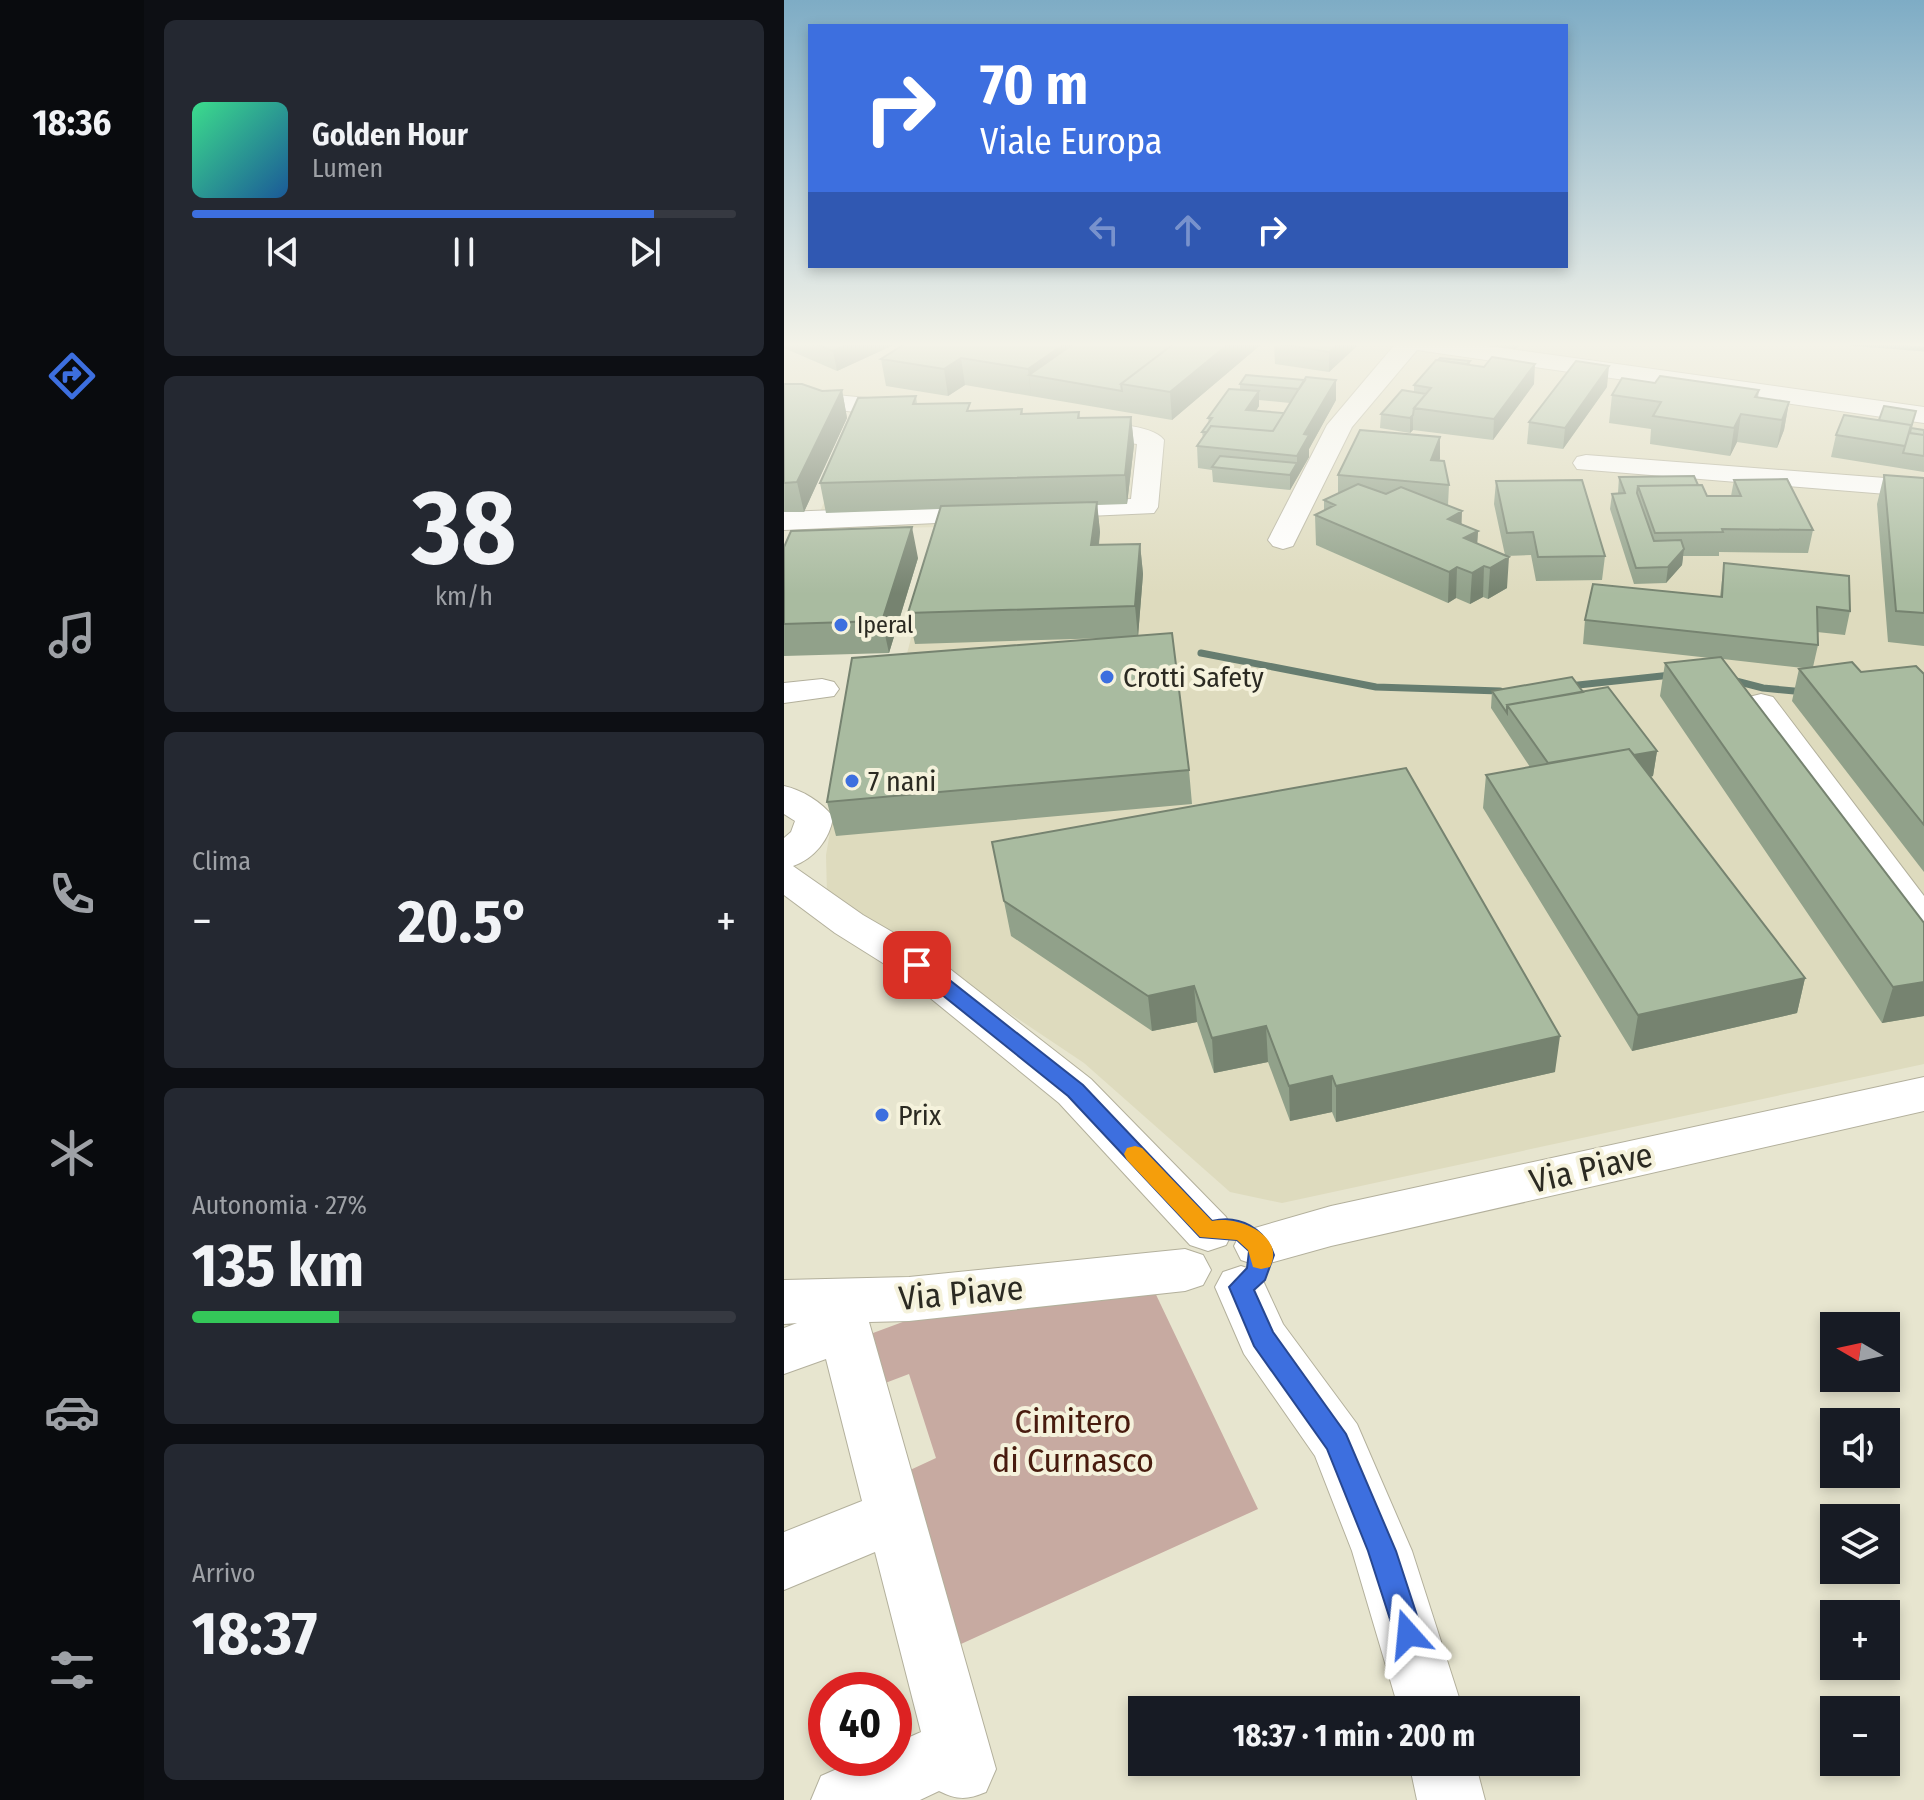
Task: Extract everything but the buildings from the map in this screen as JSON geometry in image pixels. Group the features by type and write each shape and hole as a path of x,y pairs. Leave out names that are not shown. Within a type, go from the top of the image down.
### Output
{"street":[{"path":"854,434 858,426"},
{"path":"784,521 1144,507 1151,440 1142,436 1050,426"},
{"path":"1283,540 1340,426"},
{"path":"1586,463 1924,489"},
{"path":"813,520 826,491"},
{"path":"784,693 822,689"},
{"path":"1761,704 1924,924"},
{"path":"784,797 814,817 813,829 806,842 784,856"},
{"name":"Via Piave","path":"784,876 849,924 917,965 1075,1091 1197,1251 1197,1285 1207,1290 1219,1292 1250,1266 1331,1226 1924,1094"},
{"name":"Via Piave","path":"784,1351 822,1311 1197,1251"},
{"path":"1250,1266 1263,1338 1337,1442 1382,1551 1427,1696"},
{"path":"822,1311 895,1516 960,1759 845,1800"},
{"path":"784,1561 895,1516"},
{"path":"1445,1776 1451,1800"}],"shaded area":[{"path":"857,426 1924,426 1924,1064 1282,1203 1230,1192 1084,1063 827,895 826,855 858,670 904,665 940,527 812,530"}],"green space":[{"name":"Cimitero di Curnasco","path":"1150,1282 1258,1509 961,1644 908,1471 936,1458 909,1374 880,1385 865,1336 908,1320"}],"waterway":[{"path":"1201,653 1376,687 1500,691"},
{"path":"1569,686 1671,675"},
{"path":"1732,680 1763,688 1805,692"}],"slow traffic":[{"path":"1135,1154 1208,1231 1232,1228 1243,1232 1259,1246 1261,1260"}],"place":[{"name":"Iperal","path":"841,625"},
{"name":"Crotti Safety","path":"1107,677"},
{"name":"7 nani","path":"852,781"},
{"name":"Prix","path":"882,1115"}],"route":[{"path":"917,965 1075,1091 1208,1231 1232,1228 1253,1238 1259,1246 1261,1264 1257,1273 1241,1287 1263,1338 1337,1442 1382,1551 1408,1634"}]}
